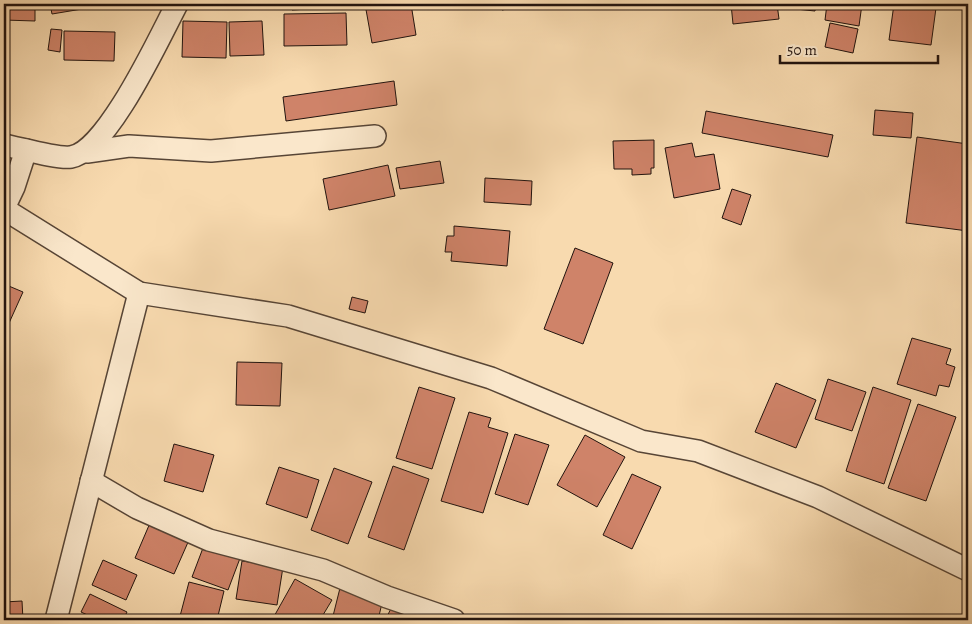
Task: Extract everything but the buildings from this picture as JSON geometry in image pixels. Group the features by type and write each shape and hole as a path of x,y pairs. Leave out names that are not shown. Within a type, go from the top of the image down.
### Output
{"street":[{"path":"87,152 138,80 177,4"},
{"path":"4,145 70,158 87,152 129,146 211,151 375,136"},
{"path":"26,150 14,187 4,208 139,294 288,316 491,378 641,441 698,450 818,497 968,570"},
{"path":"56,620 139,294"},
{"path":"92,481 136,508 209,540 323,570 387,597 454,620"}]}
